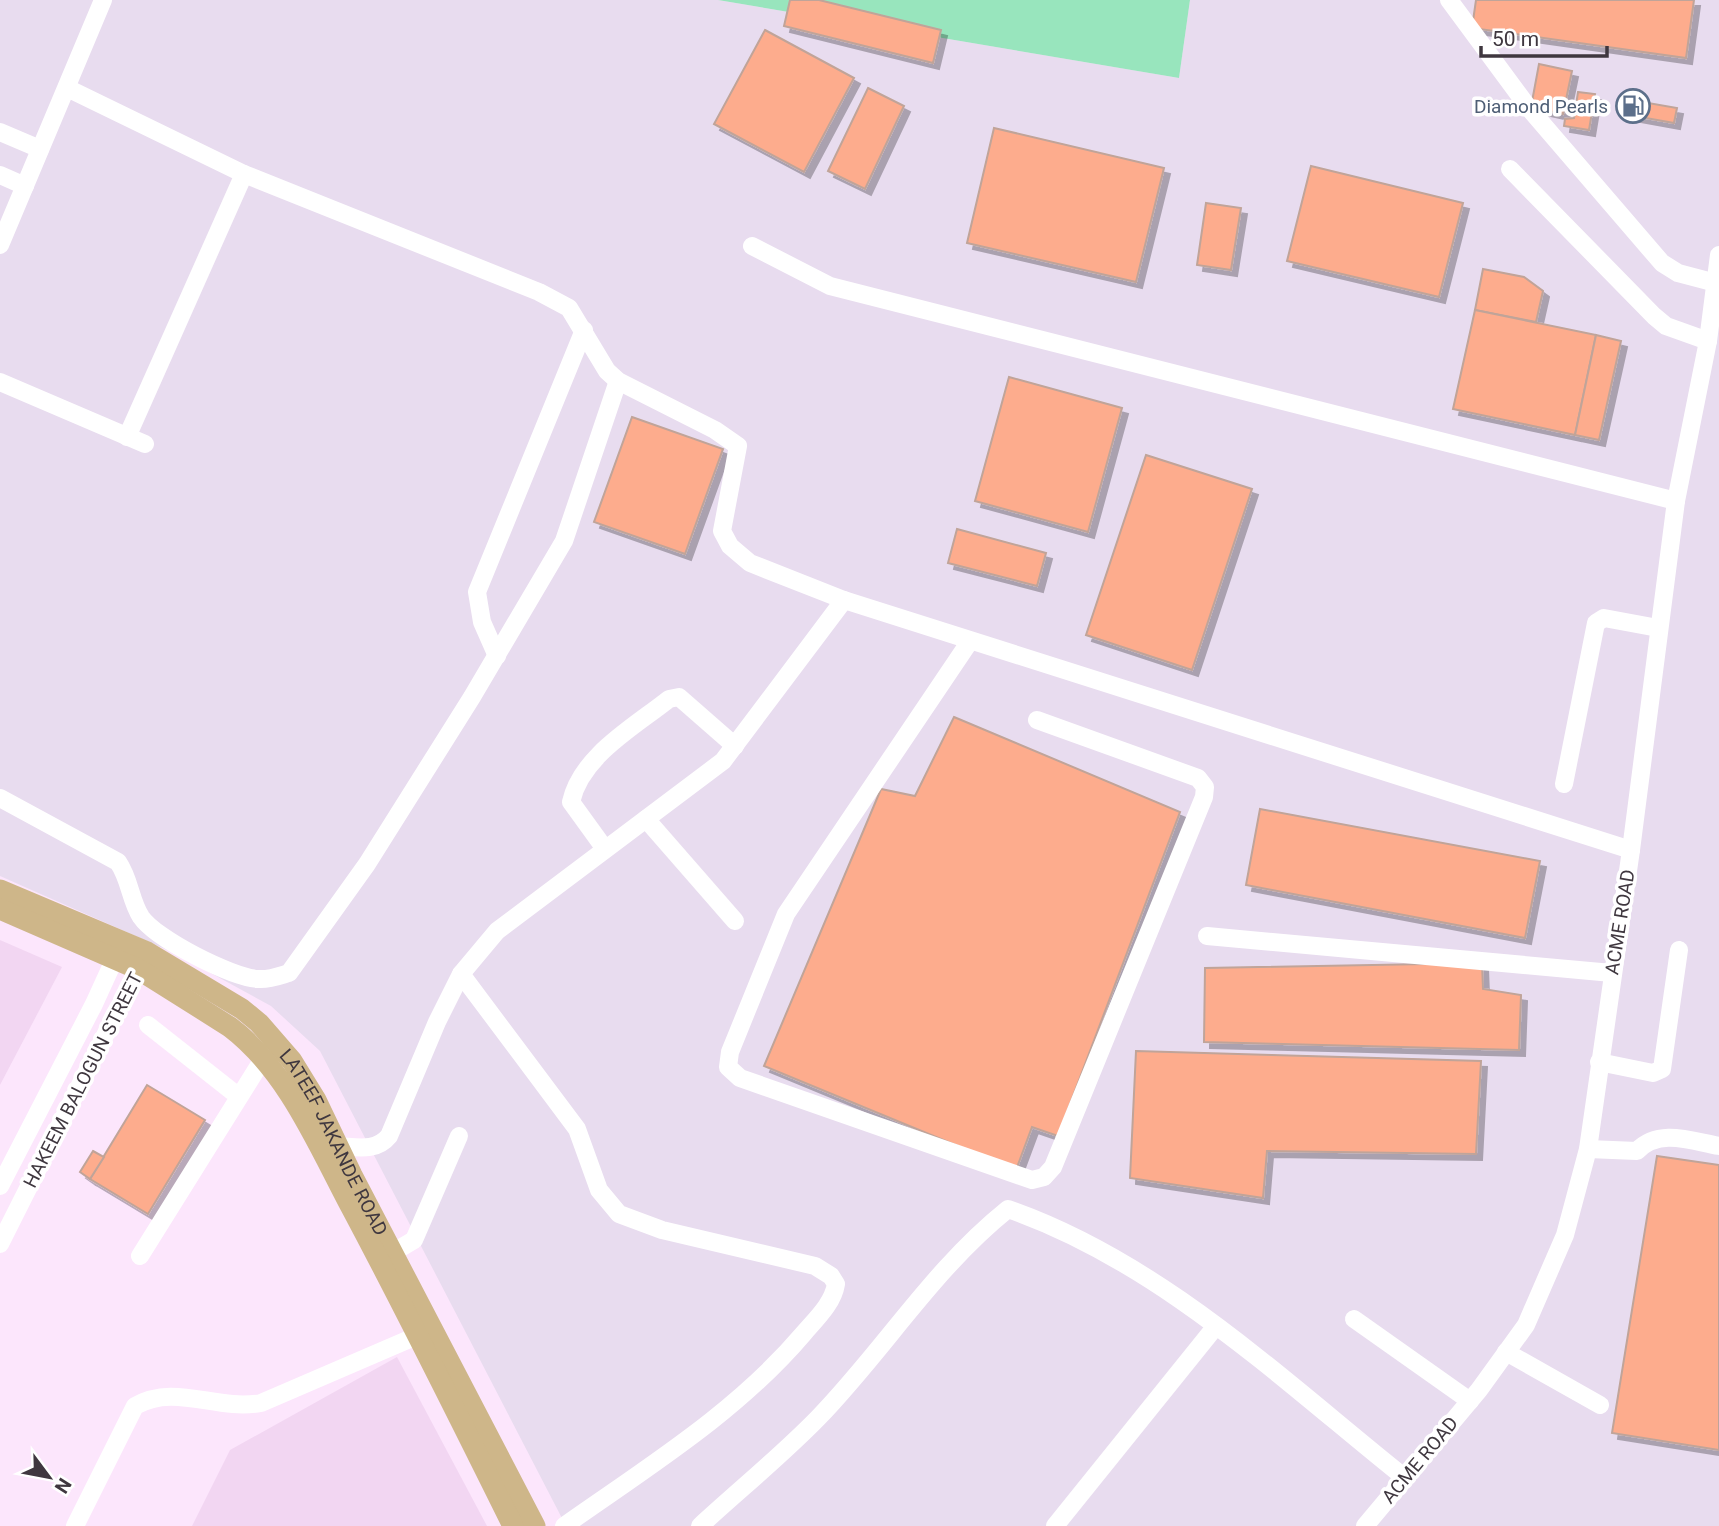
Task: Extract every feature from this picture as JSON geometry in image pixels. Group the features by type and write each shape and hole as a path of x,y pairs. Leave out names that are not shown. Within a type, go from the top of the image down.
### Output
{"main road":[{"name":"LATEEF JAKANDE ROAD","path":"0,890 242,1009 260,1023 292,1061 316,1100 392,1253 535,1526"},
{"name":"LATEEF JAKANDE ROAD","path":"0,909 119,950"},
{"name":"LATEEF JAKANDE ROAD","path":"142,961 230,1027 275,1073 314,1139 419,1335 513,1526"}],"street":[{"path":"0,245 5,218 25,186 103,0"},
{"path":"1449,0 1528,107 1661,263 1678,273 1716,283"},
{"path":"67,88 244,174 539,292 569,308 607,371 618,381 715,430 738,446 722,531 730,547 750,563 844,600 1631,850"},
{"path":"0,132 40,149"},
{"path":"1510,169 1654,316 1666,326 1708,341"},
{"path":"127,437 244,174"},
{"path":"0,175 25,186"},
{"path":"752,246 830,286 1676,501"},
{"name":"ACME ROAD","path":"1365,1526 1469,1401 1526,1325 1549,1278 1565,1235 1588,1149 1631,850 1676,501 1708,341 1719,255"},
{"path":"497,656 482,622 477,592 584,330"},
{"path":"0,799 118,862 126,873 139,914 150,928 168,942 243,976 274,978 289,973 367,864 497,656 564,541 618,381"},
{"path":"0,382 145,444"},
{"path":"338,1146 373,1148 389,1136 437,1022 461,974 497,932 723,761 844,600"},
{"path":"1564,784 1596,623 1604,618 1658,628"},
{"path":"970,641 786,914 730,1052 728,1067 740,1078 1032,1180 1044,1178 1053,1167 1205,797 1205,786 1198,778 1037,720"},
{"path":"605,849 571,802 574,785 584,768 669,698 680,697 735,746"},
{"path":"646,819 735,921"},
{"path":"1207,936 1612,972"},
{"name":"HAKEEM BALOGUN STREET","path":"0,1186 119,950"},
{"path":"1599,1062 1653,1073 1662,1069 1679,950"},
{"name":"HAKEEM BALOGUN STREET","path":"0,1244 142,961"},
{"path":"461,974 577,1129 599,1190 619,1214 662,1230 815,1266 831,1276 836,1284 835,1294 822,1312 778,1364 726,1412 564,1526"},
{"path":"148,1025 239,1096"},
{"path":"140,1256 263,1059"},
{"path":"392,1253 414,1240 459,1136"},
{"path":"1588,1149 1637,1151 1648,1140 1662,1136 1719,1146"},
{"path":"0,1202 17,1211"},
{"path":"700,1526 818,1418 928,1285 980,1231 1008,1209 1104,1251 1167,1290 1216,1326 1405,1478"},
{"path":"1354,1319 1469,1401"},
{"path":"1055,1526 1216,1326"},
{"path":"75,1526 135,1406 150,1397 169,1395 238,1407 261,1403 419,1335"},
{"path":"1506,1352 1600,1405"}],"shaded area":[{"path":"0,0 718,0 1179,78 1190,0 1719,0 1719,1526 566,1526 320,1051 271,1006 174,953 0,876"},
{"path":"0,940 62,967 0,1085"},
{"path":"397,1357 487,1526 192,1526 230,1450"}],"green space":[{"path":"718,0 1190,0 1179,78"}],"building":[{"path":"790,0 819,0 941,30 933,63 784,26"},
{"path":"1476,0 1694,0 1686,58 1472,28"},
{"path":"765,30 854,78 804,172 714,124"},
{"path":"1539,64 1572,71 1563,114 1531,107"},
{"path":"868,88 904,106 865,189 828,171"},
{"path":"1578,92 1595,94 1589,130 1564,126 1565,119 1574,118"},
{"path":"1631,100 1677,108 1674,123 1629,115"},
{"path":"994,128 1164,168 1136,282 967,243"},
{"path":"1311,166 1463,203 1439,297 1287,261"},
{"path":"1206,203 1241,208 1231,270 1197,265"},
{"path":"1483,269 1524,277 1543,291 1536,322 1475,310"},
{"path":"1475,310 1596,335 1575,435 1453,409"},
{"path":"1596,335 1621,341 1599,440 1575,435"},
{"path":"1009,377 1122,408 1088,532 975,501"},
{"path":"632,417 723,449 685,554 594,522"},
{"path":"1146,455 1252,489 1192,670 1086,635"},
{"path":"957,529 1046,553 1037,586 948,563"},
{"path":"954,717 1180,812 1058,1136 1032,1127 1016,1170 764,1066 881,789 915,796"},
{"path":"1260,809 1540,861 1525,938 1246,885"},
{"path":"1482,963 1483,989 1521,995 1519,1050 1204,1042 1205,968"},
{"path":"1136,1051 1481,1061 1476,1154 1267,1151 1263,1198 1130,1178"},
{"path":"147,1085 205,1120 148,1214 90,1179"},
{"path":"93,1151 104,1157 90,1179 80,1172"},
{"path":"1657,1156 1719,1165 1719,1450 1612,1433"}],"place":[{"name":"Diamond Pearls","path":"1633,106"}]}
